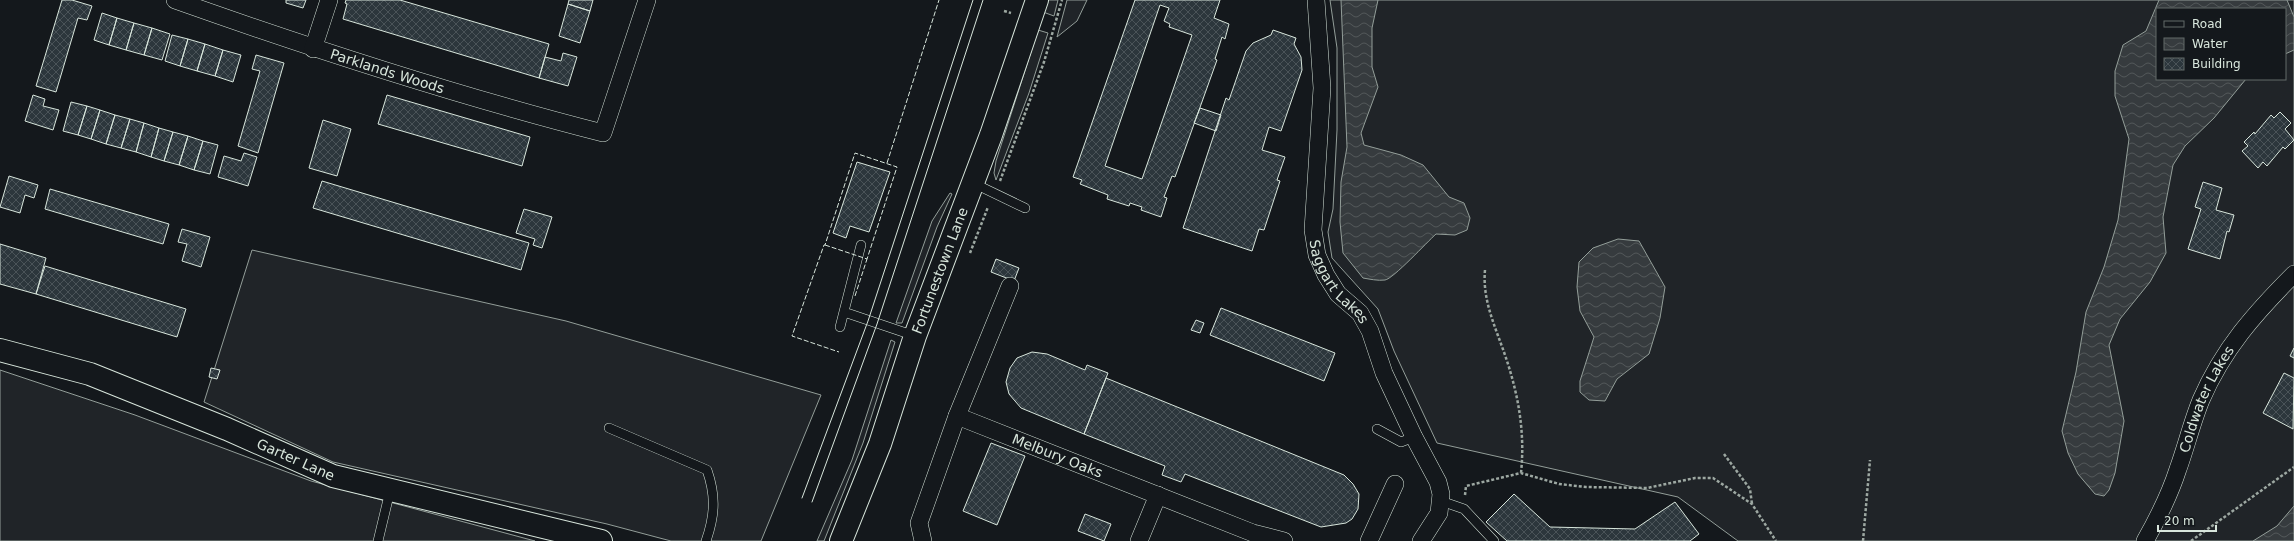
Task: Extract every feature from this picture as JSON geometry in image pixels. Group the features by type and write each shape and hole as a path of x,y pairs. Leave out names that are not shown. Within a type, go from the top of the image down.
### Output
{"street":[{"name":"Parklands Woods","path":"175,0 313,49 504,108 603,133 647,0"},
{"path":"313,49 329,0"},
{"name":"Fortunestown Lane","path":"841,541 880,444 915,336 1012,76 1037,0"},
{"name":"Saggart Lakes","path":"1316,0 1322,88 1313,230 1317,255 1326,275 1338,294 1360,314 1370,331 1384,374 1414,437 1438,482 1441,501 1439,513 1420,541"},
{"name":"Coldwater Lakes","path":"2145,541 2157,520 2178,472 2201,400 2232,342 2256,312 2294,274"},
{"path":"923,541 919,523 957,416 1010,286"},
{"name":"Garter Lane","path":"0,350 90,374 213,423 333,476 601,541"},
{"name":"Melbury Oaks","path":"957,416 1158,495 1252,537 1284,541"},
{"path":"1369,541 1395,484"},
{"path":"1139,541 1158,495"}],"lane":[{"path":"973,183 1025,208"},
{"path":"840,327 849,284 861,244"},
{"path":"844,312 915,336"},
{"path":"608,428 707,470 714,488 713,520 706,541"},
{"path":"1377,429 1401,442 1414,437"},
{"path":"378,541 390,491"},
{"path":"1441,501 1464,509 1494,541"}],"path":[{"path":"1000,181 1044,62 1062,0"},
{"path":"1485,270 1484,285 1487,305 1507,362 1520,407 1524,444 1521,473"},
{"path":"1724,454 1750,489 1752,504"},
{"path":"1863,541 1870,460"},
{"path":"2191,541 2294,467"},
{"path":"1464,509 1466,486 1521,473 1559,484 1586,487 1647,488 1695,478 1713,478 1752,504 1776,541"}],"shaded area":[{"path":"1047,0 1058,0 1054,16 1043,12"},
{"path":"1067,0 1087,0 1077,21 1057,37"},
{"path":"1330,0 2294,0 2294,541 1738,541 1678,497 1437,443 1394,351 1378,309 1332,258 1328,232 1333,209 1337,130 1337,48"},
{"path":"1038,30 1048,33 1029,93 996,180 994,173 996,161"},
{"path":"950,193 952,194 937,227 902,323 896,323 932,221"},
{"path":"252,250 566,321 821,395 761,541 671,541 607,524 333,462 204,402"},
{"path":"891,340 895,342 863,443 824,541 817,541 852,460"},
{"path":"0,370 135,415 311,481 535,541 0,541"}],"water":[{"path":"1341,0 1378,0 1372,28 1372,67 1378,87 1361,133 1364,145 1401,155 1423,165 1449,197 1464,203 1470,218 1467,230 1455,235 1436,234 1395,274 1385,280 1363,278 1343,253 1340,222 1341,182 1347,147"},
{"path":"2159,0 2287,0 2294,17 2294,50 2286,54 2286,8 2156,8 2156,80 2245,80 2214,118 2185,146 2173,165 2163,217 2166,253 2150,282 2120,319 2109,345 2124,421 2115,473 2109,490 2104,496 2095,494 2078,474 2068,453 2062,431 2076,372 2086,312 2104,267 2118,220 2129,139 2115,96 2115,71 2123,45 2146,31"},
{"path":"1618,239 1639,241 1665,287 1660,318 1649,354 1617,379 1605,401 1589,400 1580,392 1580,381 1594,337 1580,311 1577,287 1579,262 1593,248"},
{"path":"2294,506 2294,541 2253,541 2277,526"}],"building":[{"path":"62,0 72,0 92,6 87,20 78,18 56,92 36,86"},
{"path":"286,0 306,0 303,8 286,3"},
{"path":"346,0 400,0 549,44 539,78 343,19 347,4 345,3"},
{"path":"569,0 593,0 590,11 568,4"},
{"path":"1135,0 1220,0 1214,18 1229,24 1225,39 1222,37 1215,59 1217,60 1175,177 1172,176 1164,197 1167,198 1161,217 1141,210 1142,207 1130,203 1129,206 1107,199 1108,195 1080,184 1082,180 1073,177","holes":["1160,5 1169,8 1164,21 1170,24 1169,27 1192,35 1142,179 1105,166"]},
{"path":"568,4 590,11 580,43 559,36"},
{"path":"102,13 117,18 109,45 94,40"},
{"path":"117,18 134,23 126,50 109,45"},
{"path":"134,23 152,28 144,55 126,50"},
{"path":"152,28 170,34 162,60 144,55"},
{"path":"1273,30 1296,38 1294,44 1301,57 1302,70 1281,131 1269,127 1262,150 1285,157 1277,180 1280,181 1264,230 1259,229 1252,251 1183,228 1226,98 1229,100 1246,51 1253,43 1271,35"},
{"path":"172,35 188,39 180,66 165,61"},
{"path":"188,39 205,44 197,71 180,66"},
{"path":"205,44 223,50 215,76 197,71"},
{"path":"223,50 241,55 233,82 215,76"},
{"path":"563,53 577,57 568,86 539,78 545,57 561,61"},
{"path":"256,55 284,63 258,153 238,146 260,71 252,69"},
{"path":"33,95 45,99 43,106 59,110 53,130 25,121"},
{"path":"387,95 530,137 522,166 378,124"},
{"path":"71,102 87,106 78,135 63,131"},
{"path":"87,106 100,110 91,139 78,135"},
{"path":"1200,108 1221,115 1216,131 1194,123"},
{"path":"100,110 115,115 106,144 91,139"},
{"path":"2280,112 2291,123 2285,129 2294,140 2285,149 2283,147 2267,166 2263,162 2258,168 2242,151 2248,146 2244,142 2254,132 2255,134 2271,115 2274,118"},
{"path":"115,115 130,119 121,148 106,144"},
{"path":"130,119 144,123 136,152 121,148"},
{"path":"323,120 351,129 337,176 309,168"},
{"path":"144,123 159,128 151,157 136,152"},
{"path":"159,128 173,132 164,161 151,157"},
{"path":"173,132 188,136 179,165 164,161"},
{"path":"188,136 203,141 194,170 179,165"},
{"path":"203,141 218,145 210,174 194,170"},
{"path":"244,153 257,157 248,186 218,177 224,156 241,161"},
{"path":"857,162 890,172 869,232 850,226 846,238 833,233"},
{"path":"9,176 38,185 34,198 25,195 20,213 0,207"},
{"path":"322,181 529,243 521,270 313,208"},
{"path":"2203,182 2222,188 2216,210 2234,215 2229,232 2227,231 2220,259 2188,249 2201,209 2195,207"},
{"path":"50,189 169,224 163,244 45,209"},
{"path":"524,209 552,217 542,248 533,245 535,239 516,233"},
{"path":"182,229 210,237 201,267 182,261 187,244 178,242"},
{"path":"0,244 46,258 36,294 0,284"},
{"path":"996,259 1019,268 1014,281 991,272"},
{"path":"45,266 186,309 177,337 36,294"},
{"path":"1221,308 1335,353 1324,381 1210,335"},
{"path":"1196,320 1204,323 1200,333 1191,330"},
{"path":"2294,348 2294,358 2290,356"},
{"path":"1032,352 1047,354 1085,370 1087,365 1108,373 1084,434 1021,408 1009,394 1006,382 1010,368 1017,358"},
{"path":"211,368 220,370 217,379 209,377"},
{"path":"2284,373 2294,378 2293,429 2263,413"},
{"path":"1106,378 1344,475 1353,484 1359,494 1358,509 1352,519 1346,523 1321,527 1185,474 1181,482 1162,475 1165,466 1084,434"},
{"path":"991,443 1025,456 997,525 963,511"},
{"path":"1514,494 1550,527 1635,529 1675,502 1699,534 1690,541 1507,541 1486,522"},
{"path":"1085,514 1111,524 1104,541 1078,531"}],"tram line":[{"path":"802,498 868,321 973,0"},
{"path":"812,502 877,324 983,0"}],"fence":[{"path":"887,163 939,0"},
{"path":"825,245 867,259 897,167 855,153 825,245 792,336 839,352"},
{"path":"855,296 867,259"}]}
